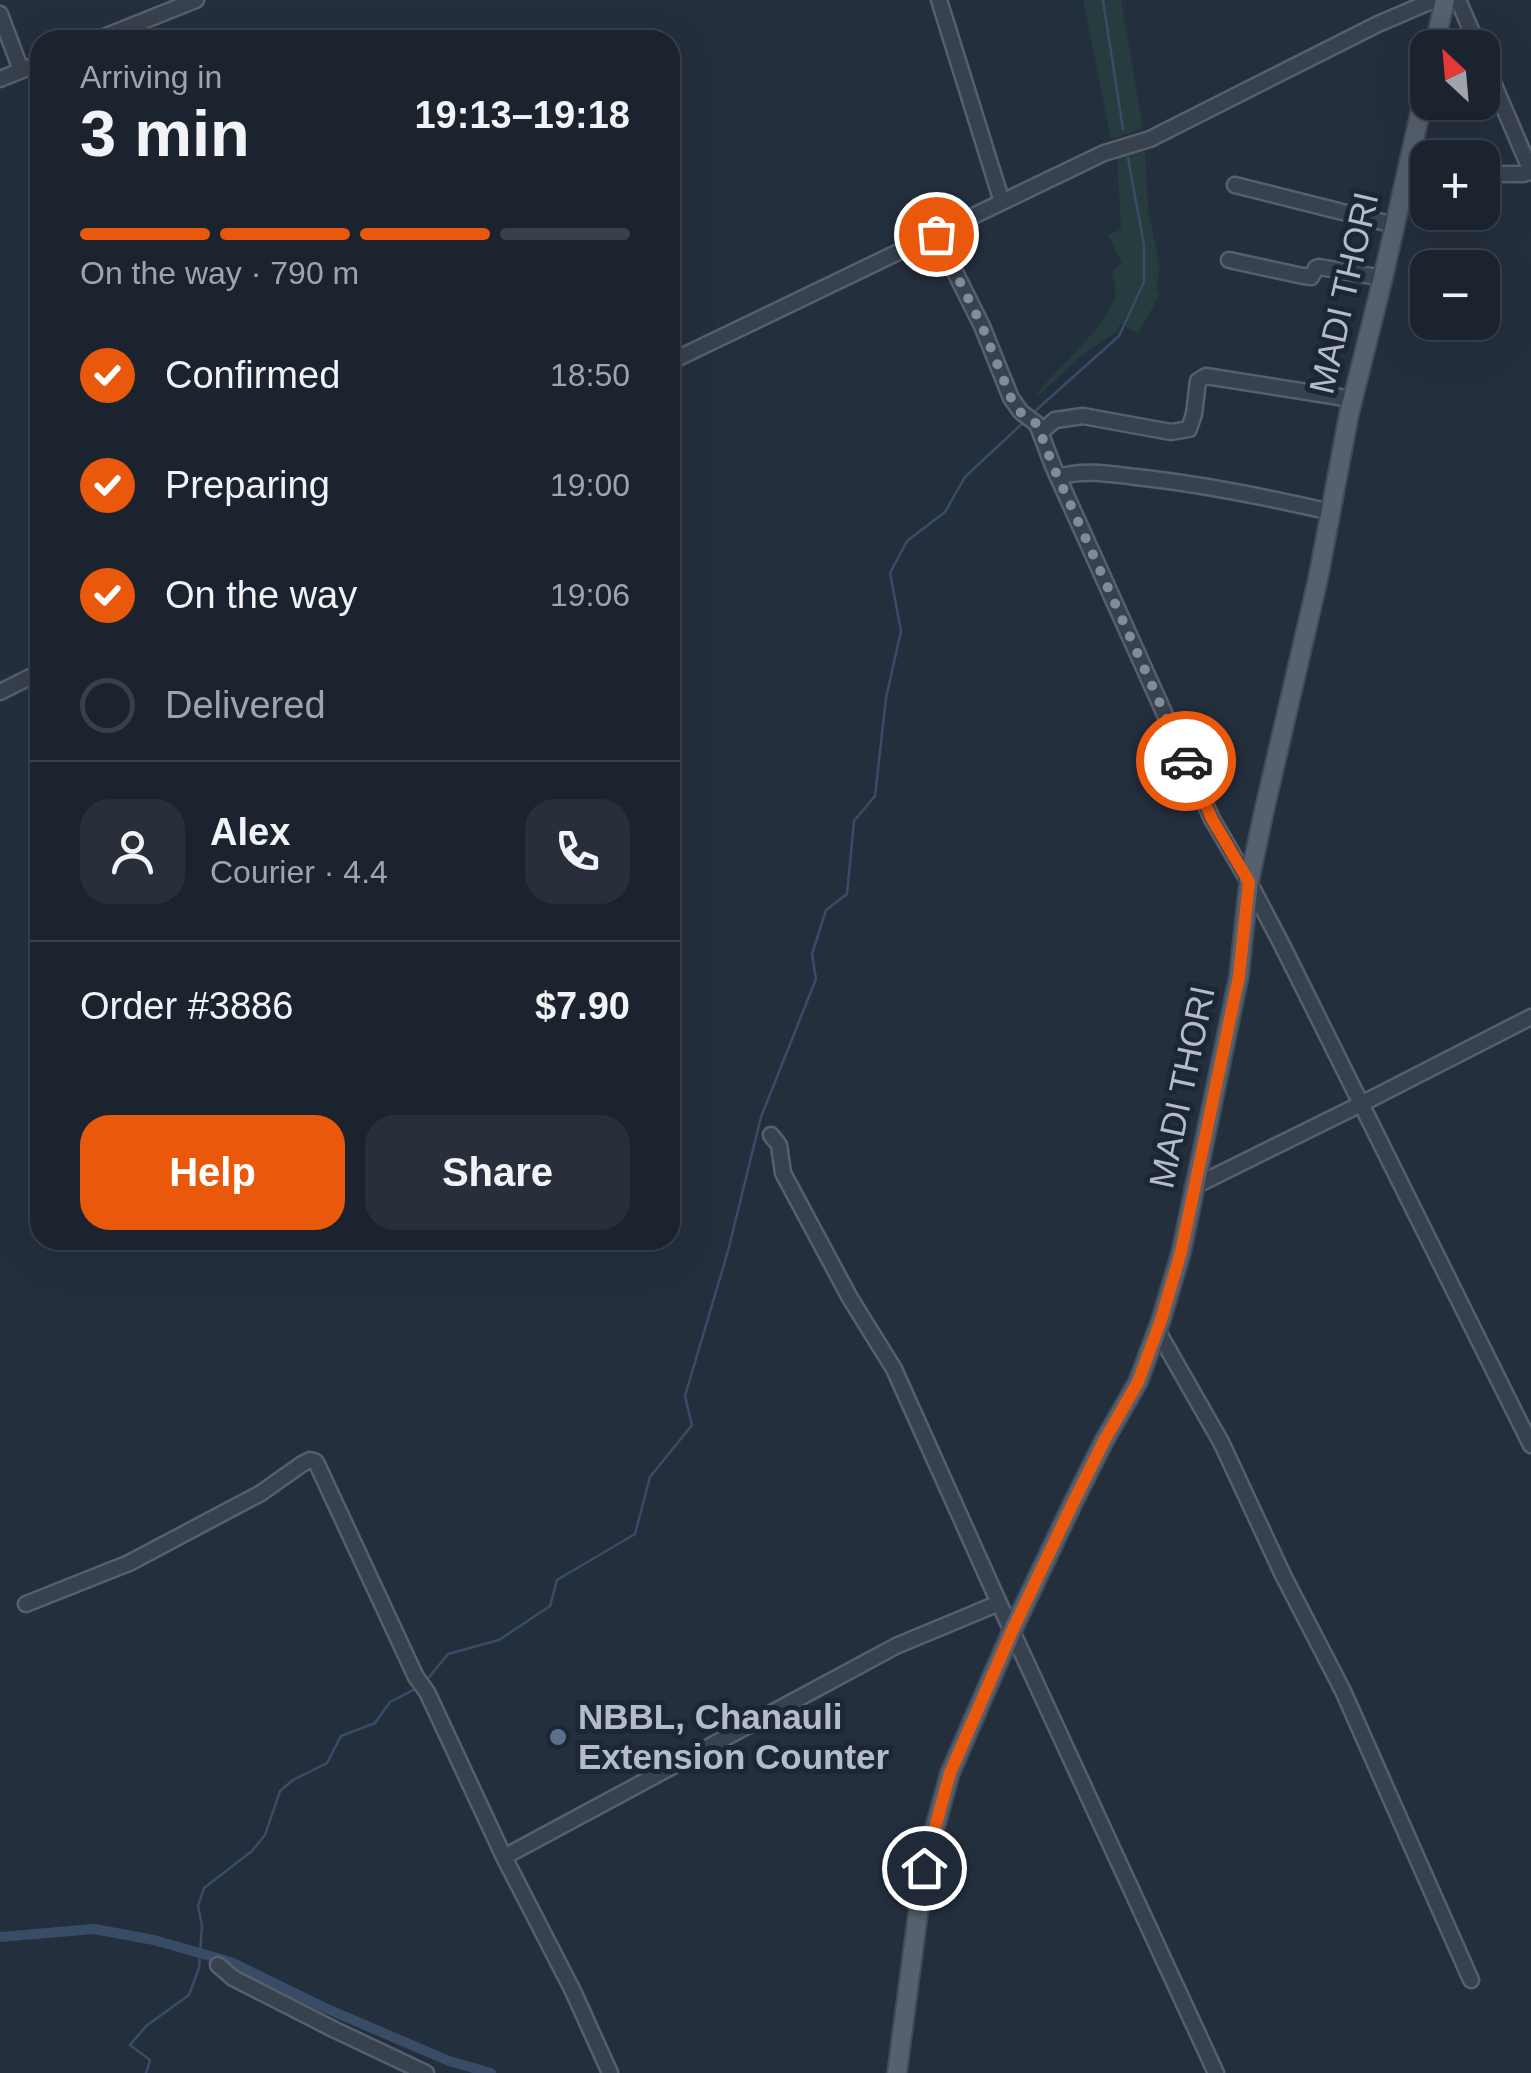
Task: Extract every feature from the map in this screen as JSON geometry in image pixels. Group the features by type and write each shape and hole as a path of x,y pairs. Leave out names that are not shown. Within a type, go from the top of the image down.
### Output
{"main road":[{"path":"1438,30 1445,0"},
{"name":"MADI THORI","path":"897,2073 924,1868 950,1773 1012,1631 1104,1441 1138,1382 1181,1252 1239,976 1249,882 1318,578 1352,399 1418,120"}],"street":[{"path":"121,30 196,0"},
{"path":"939,0 1002,202"},
{"path":"680,357 1104,153 1150,139 1378,24 1434,0"},
{"path":"1458,0 1470,30"},
{"path":"0,14 21,70"},
{"path":"0,79 30,66"},
{"path":"1500,99 1531,171 1500,174"},
{"path":"1235,185 1394,225"},
{"path":"936,234 982,326 1011,398 1039,428 1212,819 1249,882 1363,1103 1531,1444"},
{"path":"1229,260 1311,277 1319,267 1383,278"},
{"path":"1039,428 1054,420 1083,416 1171,432 1185,431 1194,414 1198,381 1206,376 1352,399"},
{"path":"1058,477 1093,473 1188,482 1331,512"},
{"path":"0,692 30,677"},
{"path":"1193,1187 1531,1016"},
{"path":"771,1135 779,1145 783,1173 850,1298 894,1369 1216,2073"},
{"path":"1158,1330 1221,1442 1343,1691 1470,1980"},
{"path":"26,1604 130,1563 261,1493 302,1464 316,1462 416,1677 427,1692 610,2073"},
{"path":"504,1857 896,1646 998,1603"},
{"path":"218,1965 233,1978 426,2073"}],"green space":[{"path":"1083,0 1121,0 1143,128 1111,139"},
{"path":"1145,150 1148,210 1160,268 1156,289 1159,296 1138,334 1121,324 1039,395 1110,308 1116,290 1111,273 1122,263 1108,235 1121,229 1117,156"}],"waterway":[{"path":"1103,0 1123,129"},
{"path":"1034,412 1119,336 1144,282 1144,245 1128,158"},
{"path":"425,1682 448,1654 499,1640 550,1606 557,1580 635,1534 650,1477 692,1425 685,1396 728,1251 761,1117 816,979 812,954 826,910 847,894 854,821 875,796 886,698 901,631 890,573 907,541 945,512 965,477 1025,421"},
{"path":"146,2073 150,2060 130,2045 146,2026 189,1995 199,1968 202,1925 198,1906 204,1888 252,1851 265,1835 280,1791 327,1763 341,1736 375,1723 390,1702 419,1687"},
{"path":"0,1937 94,1929 154,1940 231,1962 325,2008 449,2061 491,2073"}],"way so far":[{"path":"936,234 982,326 1011,398 1020,412 1037,424 1186,761"}],"place":[{"name":"NBBL, Chanauli Extension Counter","path":"558,1737"}],"route":[{"path":"924,1868 950,1773 1073,1503 1138,1382 1181,1252 1239,976 1249,882 1228,850 1186,761"}]}
